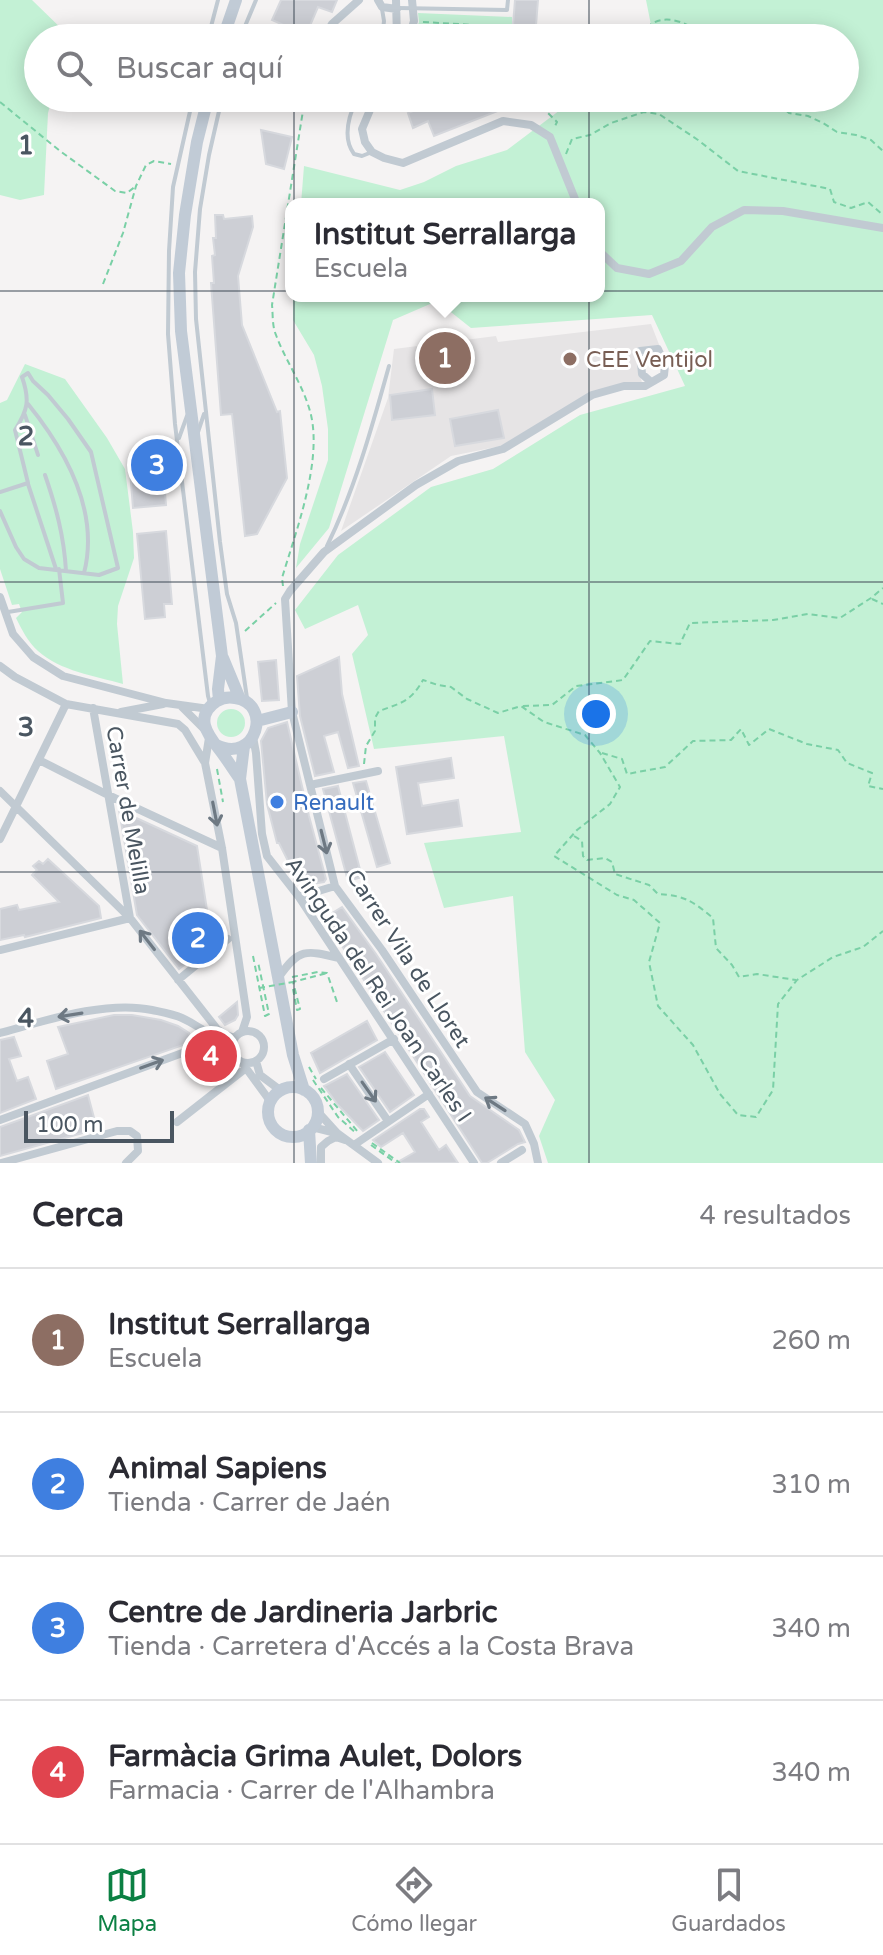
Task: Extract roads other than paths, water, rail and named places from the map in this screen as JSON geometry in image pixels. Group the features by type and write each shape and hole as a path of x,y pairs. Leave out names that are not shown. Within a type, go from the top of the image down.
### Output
{"main road":[{"path":"228,24 236,0"},
{"path":"204,112 185,215 179,273 181,331 222,656 218,689 205,721 210,738 240,779"},
{"path":"222,656 244,702"},
{"path":"213,705 232,697 254,711 257,721 240,779 293,1055 304,1090 315,1101 318,1112 311,1128 303,1135 292,1137"},
{"path":"257,721 292,712"},
{"path":"210,738 229,750 249,741"},
{"path":"293,1055 283,1089 270,1101 268,1112 278,1132 292,1137 314,1162"},
{"path":"283,1089 293,1087 304,1090"},
{"path":"311,1128 314,1162"}],"street":[{"path":"332,24 359,0"},
{"path":"380,3 397,4"},
{"path":"412,4 413,24"},
{"path":"369,112 362,129 365,142 372,152 403,163 503,121 531,125 550,137 575,198"},
{"path":"605,257 617,268 649,274 681,261 712,227 744,210 783,211 883,228"},
{"path":"324,552 416,485 458,461 503,449 592,395 624,386 645,386 651,382"},
{"name":"Carrer Vila de Lloret","path":"324,552 285,596 292,712 335,886 477,1092 525,1124 538,1163"},
{"path":"0,597 13,634 33,657 63,676 166,703 213,705"},
{"path":"0,666 66,704 178,724 185,730 205,763 222,848 247,1017 234,1038 234,1054 270,1101"},
{"path":"116,712 166,703"},
{"path":"0,839 66,704"},
{"path":"182,706 210,738 205,763"},
{"name":"Carrer de Melilla","path":"93,708 130,918"},
{"name":"Avinguda del Rei Joan Carles I","path":"249,741 256,753 262,834 267,856 299,897 474,1163"},
{"path":"39,760 222,848"},
{"path":"310,785 378,771"},
{"path":"0,791 130,918 217,1029 234,1038"},
{"path":"299,897 335,886"},
{"path":"0,950 130,918"},
{"path":"178,980 228,939"},
{"path":"279,977 293,958 305,953 340,958"},
{"path":"0,1033 56,1017 119,1007 148,1009 182,1018 206,1033 234,1038"},
{"path":"0,1120 215,1041 225,1043 252,1031 260,1035 264,1044 263,1054 256,1061 243,1064 177,1122"},
{"path":"324,1079 394,1039"},
{"path":"256,1061 260,1075 283,1089"},
{"path":"349,1064 388,1121"},
{"path":"314,1162 321,1147 328,1141 336,1137 351,1143 363,1138 429,1094"},
{"path":"318,1112 337,1133 378,1163"},
{"path":"311,1128 337,1133"},
{"path":"1,1163 117,1131 130,1131 137,1136 138,1151 126,1163"},
{"path":"501,1163 522,1150"}],"lane":[{"path":"212,24 218,0"},
{"path":"246,24 256,0"},
{"path":"397,4 507,10 508,0"},
{"path":"380,3 384,24"},
{"path":"190,112 173,187 168,334 177,441 208,696 213,705"},
{"path":"219,112 200,209 195,272 196,319 227,594 238,637 244,702"},
{"path":"350,112 348,146 354,154 362,156 372,152"},
{"path":"324,552 340,520 371,433 389,366"},
{"path":"0,511 24,559 39,568 58,569 99,575 118,568 91,452 68,419 28,373 22,377 27,391 25,415 15,430 28,483 58,569 63,603 4,615"},
{"path":"27,404 56,442 76,481 88,527 89,555 84,573"},
{"path":"177,441 190,406"},
{"path":"194,441 205,411"},
{"path":"25,415 38,455"},
{"path":"45,475 59,514 66,571"},
{"path":"0,492 28,483"}],"place":[{"name":"Institut Serrallarga","path":"445,358"},
{"name":"CEE Ventijol","path":"570,359"},
{"name":"Centre de Jardineria Jarbric","path":"157,465"},
{"name":"Renault","path":"277,802"},
{"name":"Animal Sapiens","path":"198,938"},
{"name":"Farmàcia Grima Aulet, Dolors","path":"211,1056"}]}
